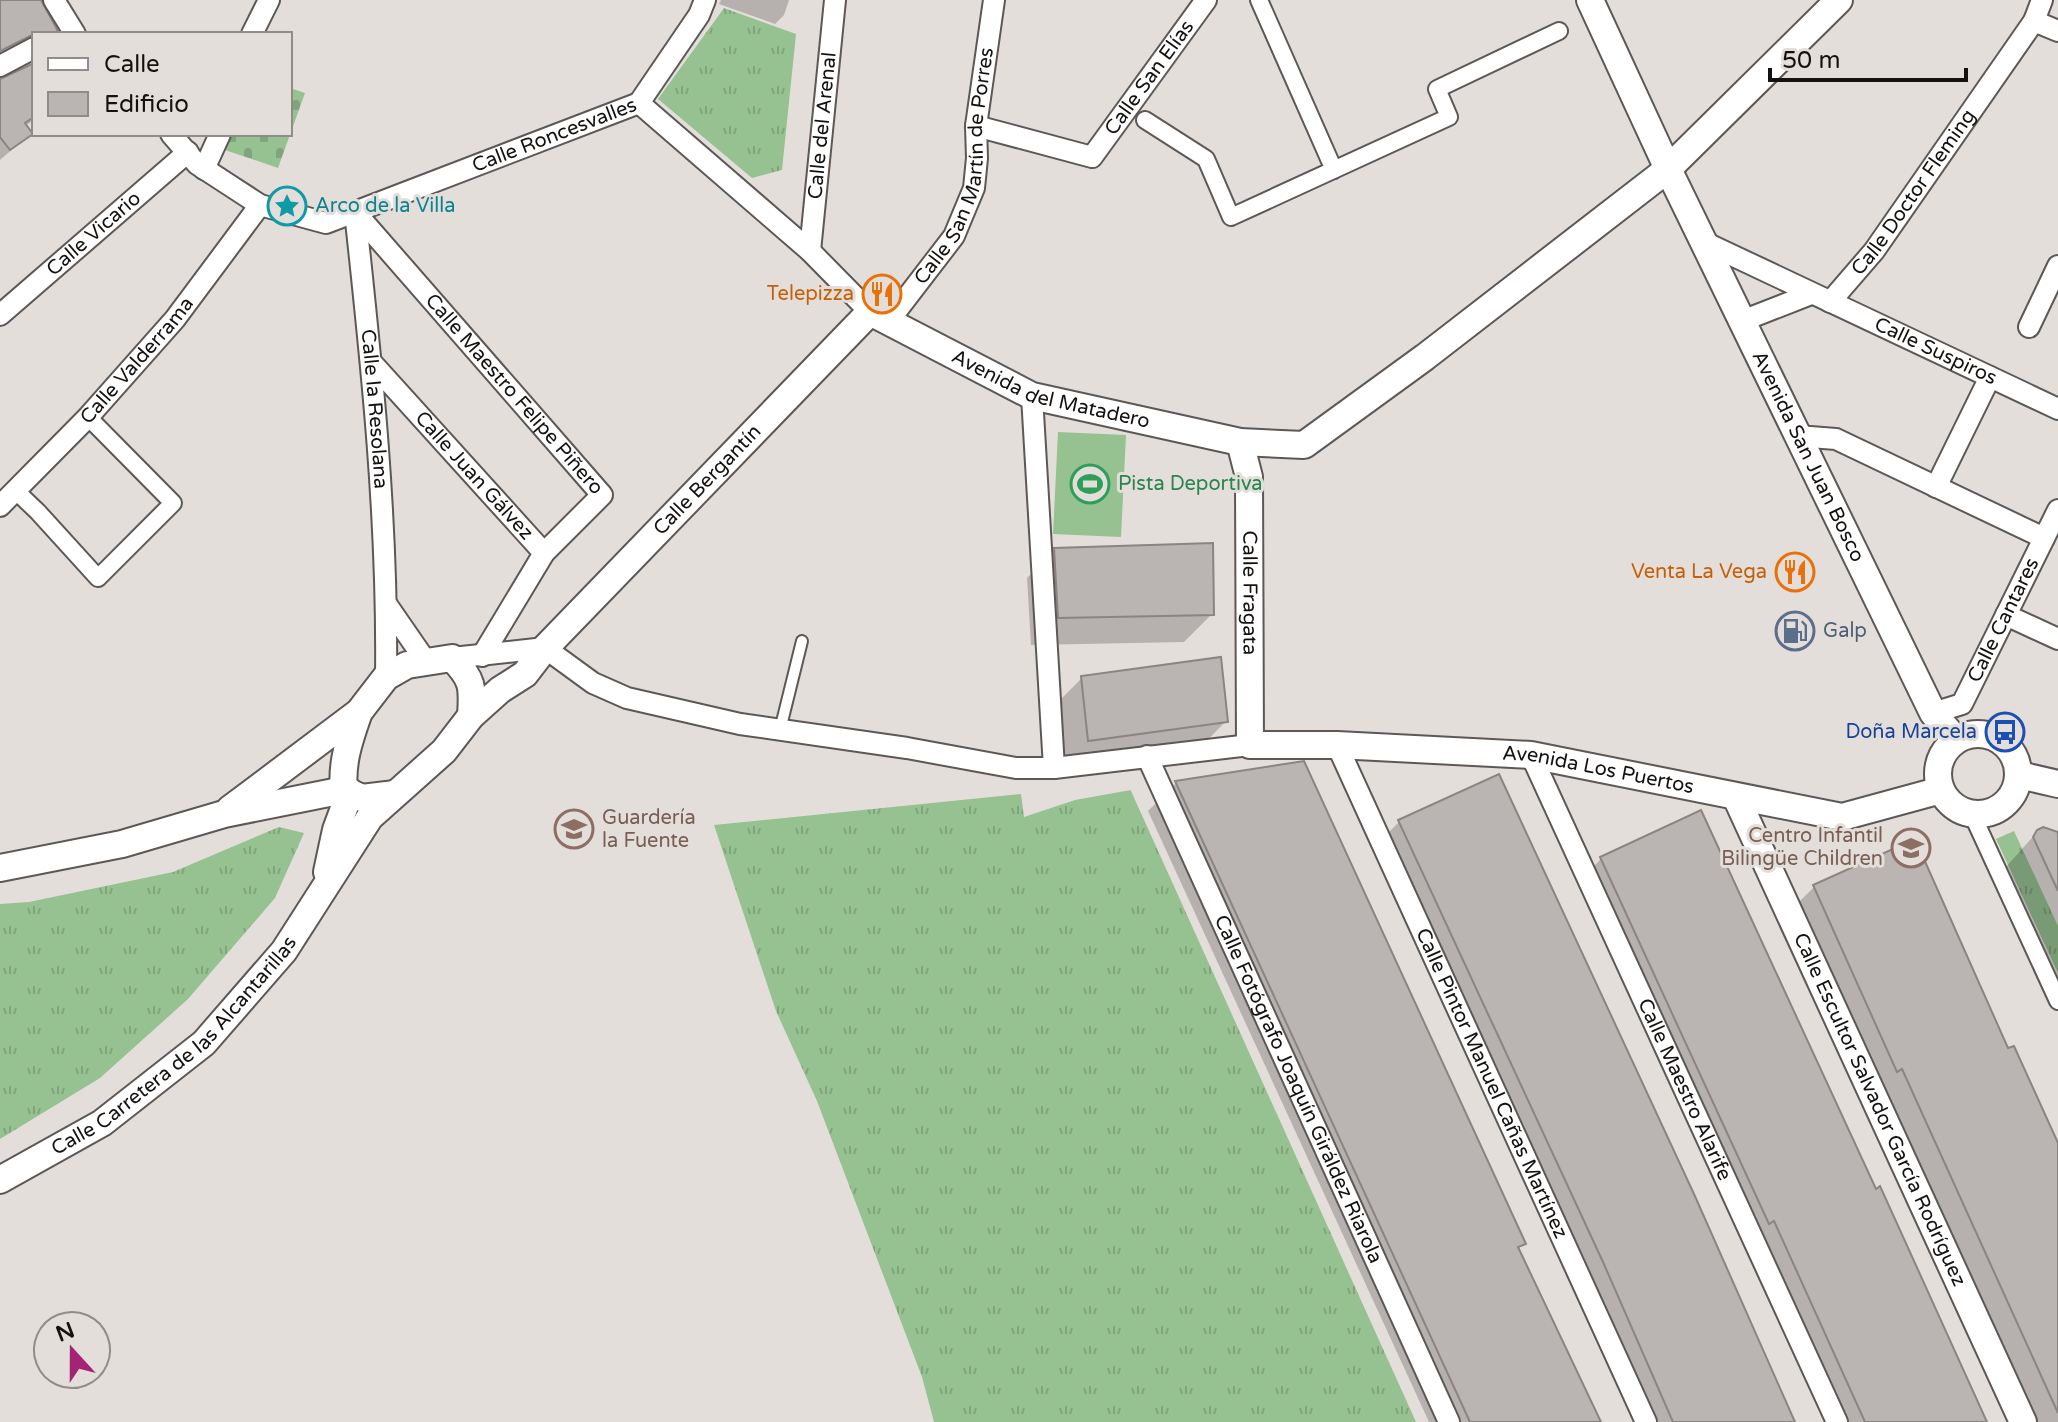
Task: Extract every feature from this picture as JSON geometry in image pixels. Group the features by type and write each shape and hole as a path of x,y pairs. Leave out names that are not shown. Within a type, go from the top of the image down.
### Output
{"street":[{"path":"54,0 72,32"},
{"path":"253,32 269,0"},
{"name":"Calle Roncesvalles","path":"173,136 204,169 260,205 326,223 639,103 699,15 705,0"},
{"name":"Calle del Arenal","path":"810,251 835,0"},
{"name":"Calle San Martín de Porres","path":"879,317 954,236 974,188 976,126 994,0"},
{"name":"Calle San Elías","path":"976,126 1092,157 1206,0"},
{"path":"1259,0 1334,170"},
{"name":"Avenida San Juan Bosco","path":"1590,0 1668,169 1933,713 1956,740"},
{"name":"Avenida del Matadero","path":"879,317 1032,396 1240,442 1304,445 1425,357 1668,169 1839,0"},
{"name":"Calle Doctor Fleming","path":"1820,298 1874,251 2034,21 2042,0"},
{"path":"2034,21 2058,31"},
{"path":"1145,120 1206,159 1231,217 1449,117 1437,89 1559,31"},
{"path":"0,66 32,49"},
{"path":"639,103 810,251 879,317"},
{"path":"204,169 219,136"},
{"name":"Calle Vicario","path":"0,315 188,152"},
{"name":"Calle Valderrama","path":"0,506 88,417 175,319 260,205"},
{"name":"Calle la Resolana","path":"355,212 377,413 387,605 386,677"},
{"name":"Calle Maestro Felipe Piñero","path":"355,212 602,495 544,553 482,656"},
{"name":"Calle Suspiros","path":"1704,242 2058,409"},
{"path":"2029,327 2058,266"},
{"path":"1742,321 1820,298"},
{"name":"Calle Bergantín","path":"395,794 444,751 471,716 500,690 525,674 545,648 879,317"},
{"name":"Calle Juan Gálvez","path":"372,363 544,553"},
{"path":"1936,487 1990,377"},
{"path":"1032,396 1054,768"},
{"path":"15,490 98,578 173,503 88,417"},
{"path":"1797,436 1836,439 2044,538"},
{"name":"Calle Fragata","path":"1240,442 1249,477 1250,745"},
{"name":"Calle Cantares","path":"1933,713 1962,704 2058,510"},
{"path":"387,605 425,660"},
{"path":"2006,615 2058,639"},
{"path":"224,814 359,712 386,677 407,665 524,648 545,648 593,683 627,698 740,724 907,748 1016,768 1054,768 1250,745"},
{"path":"452,658 467,673 473,690 471,716"},
{"name":"Calle Carretera de las Alcantarillas","path":"324,887 347,791 342,774 347,747 359,712"},
{"path":"1967,735 1992,735 2012,751 2019,775 2009,800 1998,809 1972,814 1959,810 1948,801 1937,776 1939,762 1946,749 1967,735"},
{"name":"Avenida Los Puertos","path":"1250,745 1337,745 1531,755 1842,817 1941,790"},
{"name":"Calle Pintor Manuel Cañas Martínez","path":"1337,745 1646,1422"},
{"name":"Calle Maestro Alarife","path":"1531,755 1837,1422"},
{"name":"Calle Fotógrafo Joaquín Giráldez Riarola","path":"1147,756 1449,1422"},
{"path":"2019,775 2058,784"},
{"path":"0,868 122,844 224,814 307,798 347,791 362,798 395,794"},
{"name":"Calle Carretera de las Alcantarillas","path":"0,1180 102,1123 204,1043 284,951 370,817 395,794"},
{"name":"Calle Escultor Salvador García Rodríguez","path":"1736,797 2023,1422"},
{"path":"307,798 327,804 336,830"},
{"path":"1972,814 2058,1001"}],"lane":[{"path":"780,730 802,641"}],"green space":[{"path":"724,8 796,34 782,170 752,178 658,99"},
{"path":"292,89 305,93 292,129"},
{"path":"230,136 290,136 278,168 225,150"},
{"name":"Pista Deportiva","path":"1058,432 1126,435 1121,537 1053,534"},
{"path":"1131,790 1416,1422 934,1422 922,1377 817,1101 776,1011 714,825 1021,794 1024,817 1075,800"},
{"path":"279,827 304,833 275,898 188,999 100,1078 0,1139 0,904 29,902 173,872"},
{"path":"2014,831 2058,926 2058,973 1996,839"}],"building":[{"path":"0,0 41,0 58,31 32,32 32,35 0,51"},
{"path":"32,64 32,118 25,123 32,135 10,150 0,137 0,79"},
{"path":"1213,543 1214,615 1058,618 1054,548"},
{"path":"1221,657 1228,722 1088,741 1081,676"},
{"path":"1304,761 1526,1244 1518,1247 1601,1422 1470,1422 1175,781"},
{"path":"1499,774 1694,1194 1795,1422 1673,1422 1603,1262 1398,820"},
{"path":"1701,810 1876,1189 1880,1186 1987,1422 1865,1422 1774,1221 1769,1224 1600,857"},
{"path":"2043,827 2058,832 2058,891 2033,837"},
{"path":"1915,839 2008,1048 2014,1046 2058,1143 2058,1413 1902,1069 1897,1072 1813,885"}],"place":[{"name":"Arco de la Villa","path":"287,206"},
{"name":"Telepizza","path":"882,294"},
{"name":"Pista Deportiva","path":"1090,484"},
{"name":"Venta La Vega","path":"1795,572"},
{"name":"Galp","path":"1795,631"},
{"name":"Doña Marcela","path":"2005,732"},
{"name":"Guardería la Fuente","path":"574,829"},
{"name":"Centro Infantil Bilingüe Children","path":"1911,848"}]}
